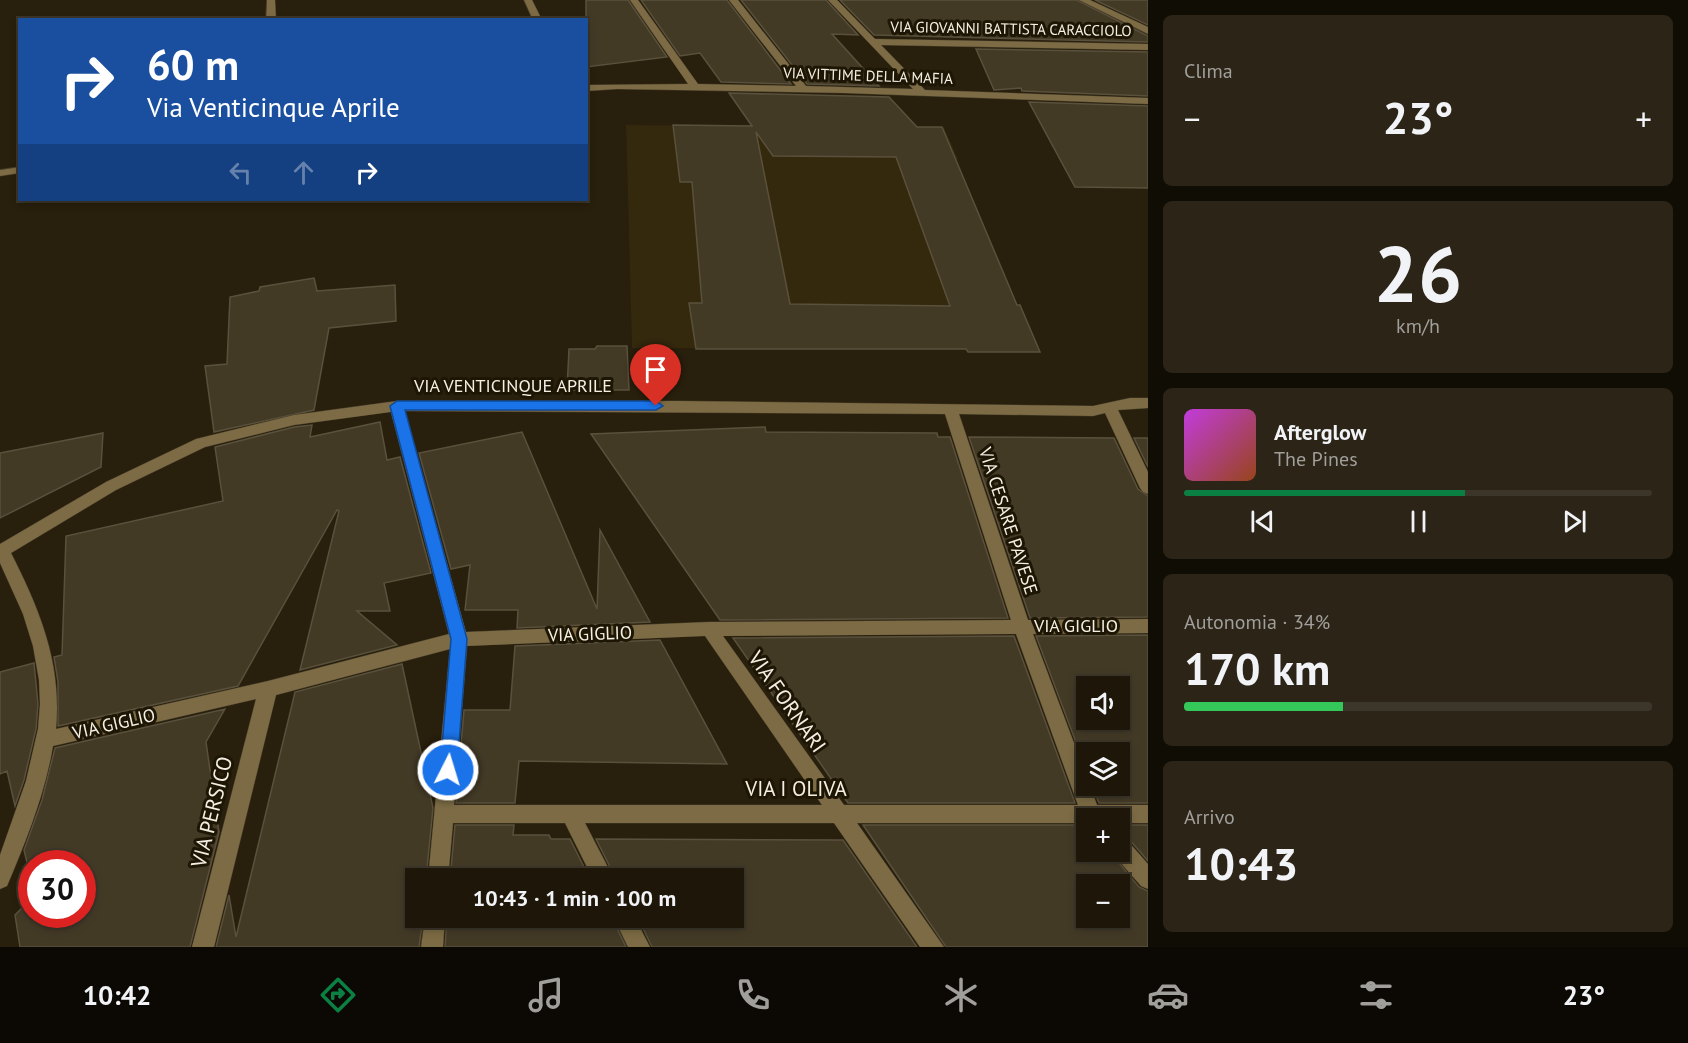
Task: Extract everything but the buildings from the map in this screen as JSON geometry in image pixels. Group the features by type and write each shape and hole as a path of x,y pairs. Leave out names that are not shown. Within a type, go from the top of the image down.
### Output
{"street":[{"path":"271,0 271,18"},
{"path":"528,0 537,18"},
{"path":"634,0 694,86"},
{"path":"733,0 803,88"},
{"path":"832,0 922,93"},
{"path":"1083,0 1148,31"},
{"name":"VIA GIOVANNI BATTISTA CARACCIOLO","path":"873,42 1148,47"},
{"name":"VIA VITTIME DELLA MAFIA","path":"588,88 694,86 803,88 1148,101"},
{"path":"0,173 18,170"},
{"name":"VIA VENTICINQUE APRILE","path":"1,552 111,486 201,443 294,420 397,406 680,406 1093,411 1130,403 1148,403"},
{"path":"397,406 459,639 439,868"},
{"path":"1109,407 1148,488"},
{"name":"VIA CESARE PAVESE","path":"950,409 1022,627 1091,808"},
{"path":"0,879 39,769 49,710 49,681 39,636 19,585 1,552"},
{"name":"VIA GIGLIO","path":"44,740 267,689 459,639 709,629 1148,626"},
{"name":"VIA FORNARI","path":"709,629 933,947"},
{"name":"VIA PERSICO","path":"202,947 267,689"},
{"name":"VIA I OLIVA","path":"445,814 838,812 1076,816"},
{"path":"570,813 598,868"},
{"name":"VIA I OLIVA","path":"1130,815 1148,814"},
{"path":"1130,859 1148,879"},
{"path":"432,947 434,928"},
{"path":"629,928 639,947"}],"shaded area":[{"path":"626,125 944,127 958,159 955,159 1040,352 968,352 966,349 632,348"}],"route":[{"path":"448,770 459,639 397,406 656,406"}]}
